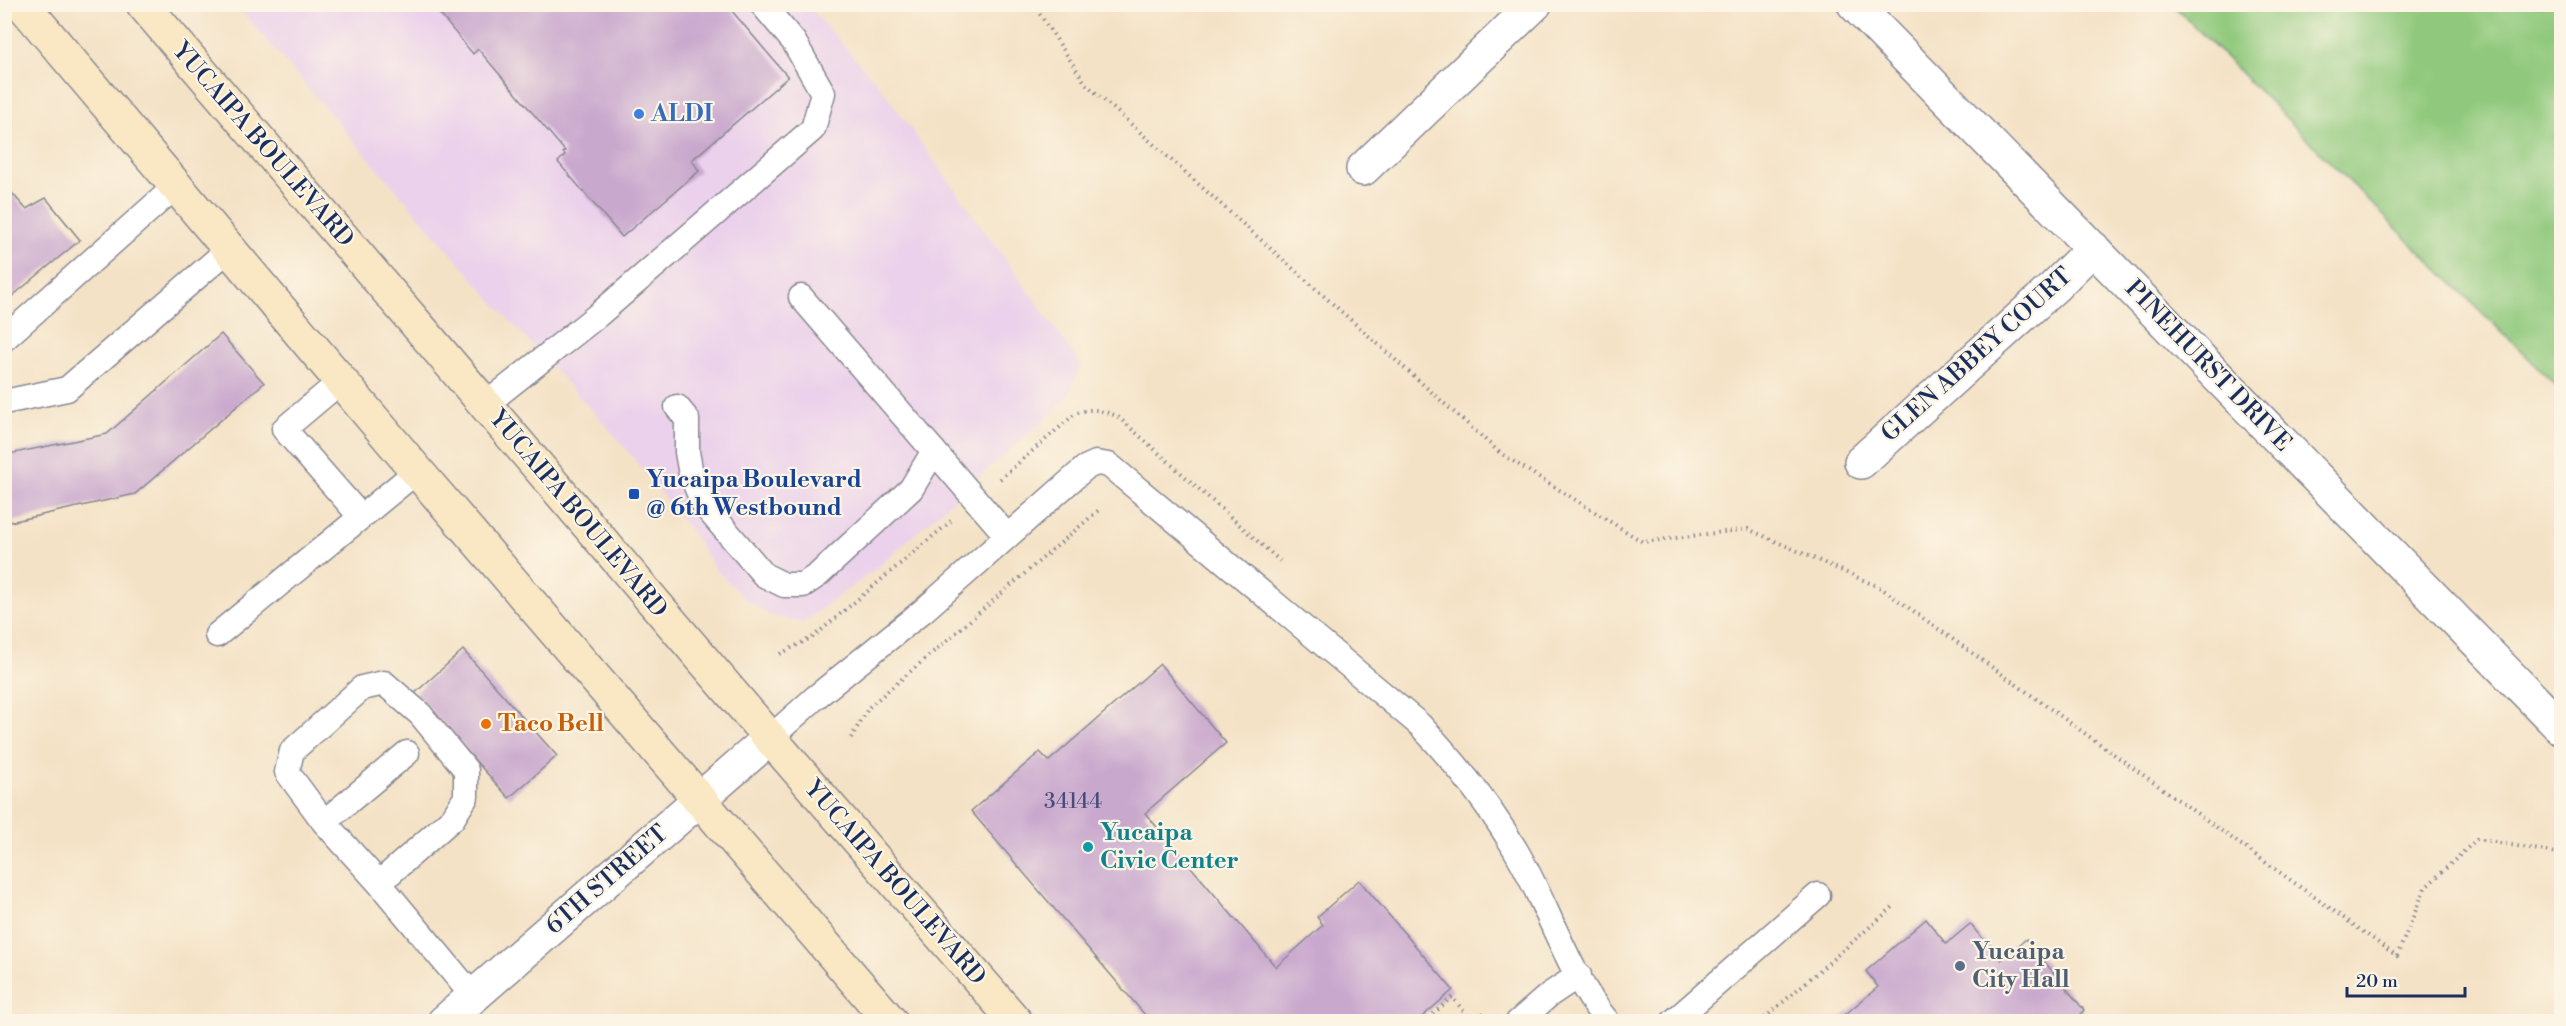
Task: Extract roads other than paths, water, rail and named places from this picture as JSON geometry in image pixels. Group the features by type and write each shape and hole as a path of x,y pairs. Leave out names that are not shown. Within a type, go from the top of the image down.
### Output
{"main road":[{"path":"22,4 417,471 891,1022"},
{"name":"YUCAIPA BOULEVARD","path":"143,4 770,738 1016,1022"}],"street":[{"path":"1363,169 1535,4"},
{"name":"PINEHURST DRIVE","path":"1854,4 2562,729"},
{"name":"GLEN ABBEY COURT","path":"1861,462 2054,287 2093,248"},
{"name":"6TH STREET","path":"444,1022 770,738"}],"lane":[{"path":"485,405 598,315 813,129 823,93 794,42 762,4"},
{"path":"4,339 176,186"},
{"path":"4,402 67,389 229,249"},
{"path":"801,297 1007,536"},
{"path":"341,381 284,429 361,517"},
{"path":"677,407 687,419 687,452 691,474 704,505 764,575 784,585 803,585 818,575 911,489 934,451"},
{"path":"770,738 816,697 924,610 1085,468 1096,463 1109,465 1420,725 1455,762 1484,799 1520,856 1579,975 1608,1022"},
{"path":"217,635 417,471"},
{"path":"379,883 453,818 466,797 466,770 420,714 384,683 362,688 292,751 287,772 324,822 379,883 473,996"},
{"path":"324,822 407,753"},
{"path":"1673,1022 1818,895"},
{"path":"1518,1022 1549,995 1579,975"}],"place":[{"name":"ALDI","path":"639,114"},
{"name":"Yucaipa Boulevard @ 6th Westbound","path":"634,494"},
{"name":"Taco Bell","path":"486,724"},
{"name":"Yucaipa Civic Center","path":"1088,847"},
{"name":"Yucaipa City Hall","path":"1960,966"}]}
